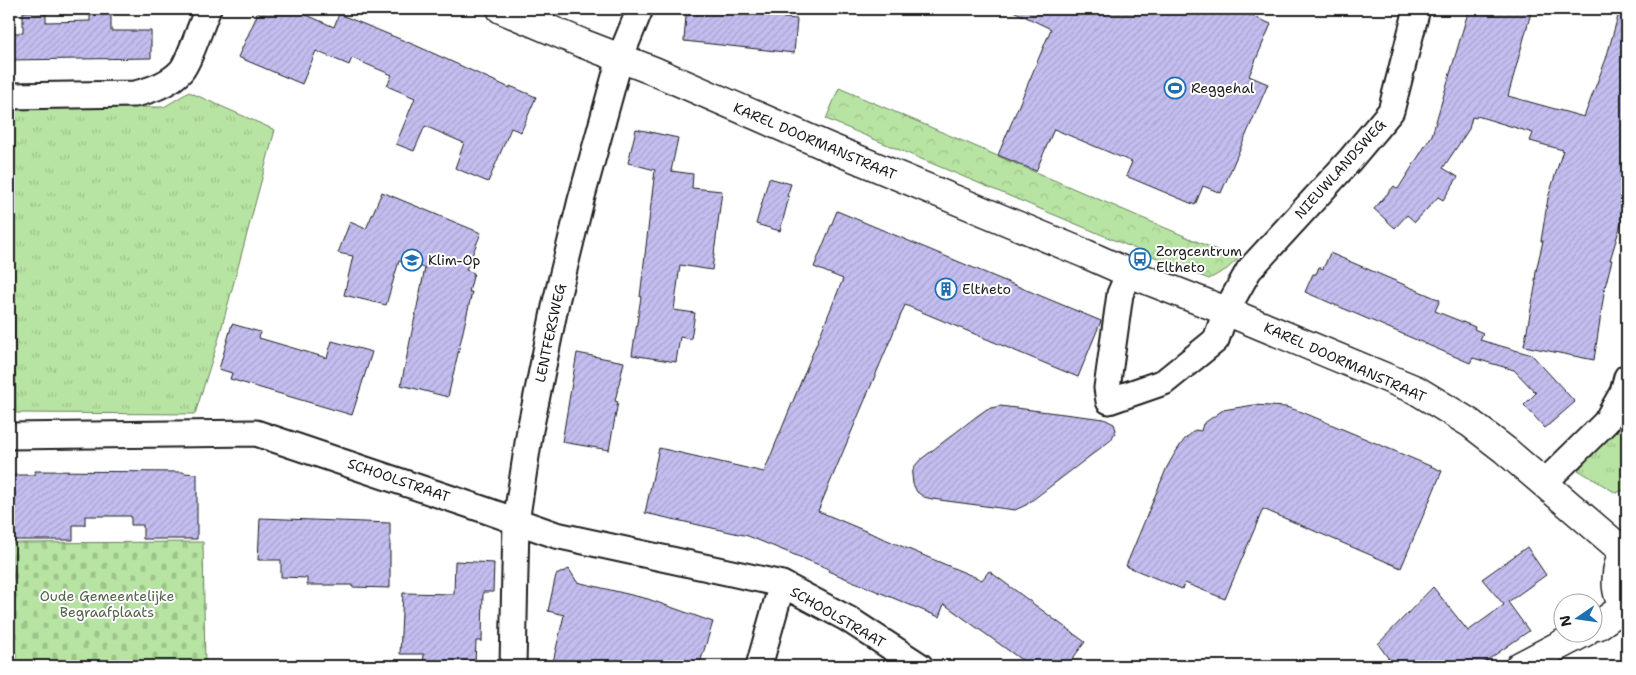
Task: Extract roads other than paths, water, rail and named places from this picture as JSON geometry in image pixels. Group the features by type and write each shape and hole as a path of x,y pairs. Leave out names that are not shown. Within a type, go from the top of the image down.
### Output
{"main road":[{"name":"KAREL DOORMANSTRAAT","path":"501,9 654,71 817,142 1129,273 1416,390 1470,422 1626,550"},
{"path":"1604,622 1626,609 1617,588 1617,568 1626,550"},
{"path":"1520,666 1567,642"}],"street":[{"path":"9,96 135,94 154,88 163,84 182,69 208,9"},
{"name":"LENTFERSWEG","path":"513,666 516,522 530,430 556,302 581,200 620,58 640,9"},
{"name":"NIEUWLANDSWEG","path":"1226,311 1249,270 1349,161 1391,111 1417,9"},
{"path":"1129,273 1120,294 1107,388 1109,400 1164,382 1216,340 1226,311"},
{"path":"1544,483 1606,422 1623,392 1627,376"},
{"name":"SCHOOLSTRAAT","path":"9,436 256,433 448,497 556,536 782,584 848,619 920,666"},
{"name":"SCHOOLSTRAAT","path":"759,666 782,584"}],"place":[{"name":"Reggehal","path":"1175,88"},
{"name":"Zorgcentrum Eltheto","path":"1140,259"},
{"name":"Klim-Op","path":"412,260"},
{"name":"Eltheto","path":"946,289"}],"park label":[{"name":"Oude Gemeentelijke Begraafplaats","path":"107,604"}]}
